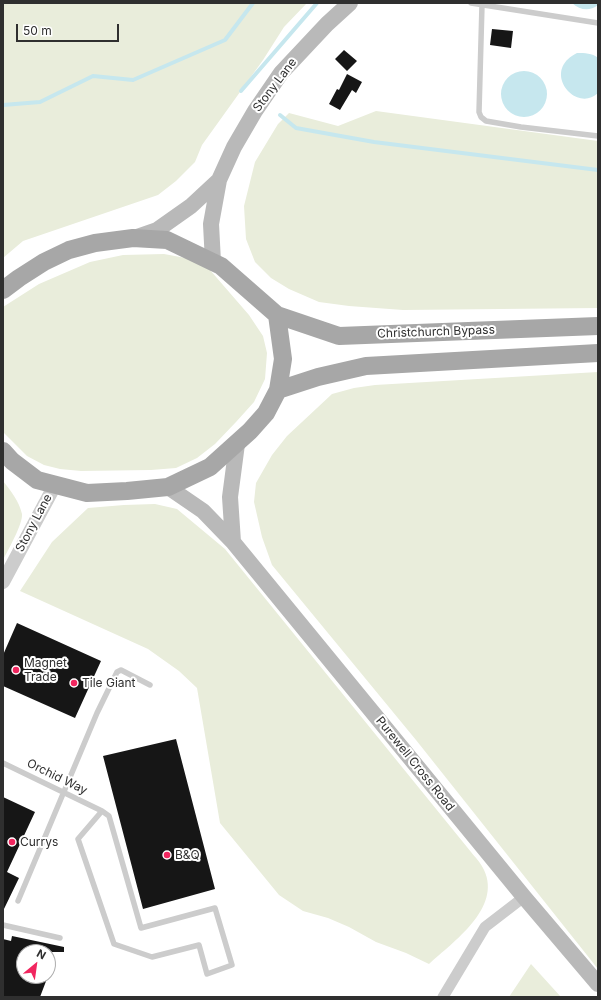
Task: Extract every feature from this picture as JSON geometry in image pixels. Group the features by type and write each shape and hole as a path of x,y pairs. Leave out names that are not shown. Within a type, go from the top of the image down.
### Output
{"main road":[{"name":"Stony Lane","path":"213,262 211,224 219,180 234,147 255,111 281,73 327,24 350,3"},
{"name":"Stony Lane","path":"133,238 157,230 191,206 219,180"},
{"path":"3,290 38,266 69,250 95,243 133,238 167,240 221,266 277,315 283,358 278,390 266,413 250,432 210,467 168,487 87,493 37,480 12,461 3,451"},
{"name":"Christchurch Bypass","path":"277,315 339,336 598,326"},
{"path":"278,390 318,377 366,366 598,353"},
{"path":"233,542 230,497 237,444"},
{"name":"Purewell Cross Road","path":"168,487 203,510 233,542 524,897 598,984"}],"street":[{"name":"Stony Lane","path":"3,582 55,485"},
{"path":"442,997 485,927 524,897"}],"lane":[{"path":"471,3 598,23"},
{"path":"482,5 479,112 481,117 486,121 521,127 598,136"},
{"path":"18,901 97,713 117,672 121,670 150,685"},
{"name":"Orchid Way","path":"3,762 102,811"},
{"path":"102,811 109,816 141,928 215,908 232,964 207,974 199,945 152,957 114,944 78,839 102,811"},
{"path":"3,926 60,938"}],"green space":[{"path":"3,3 307,3 284,27 263,60 202,145 195,162 176,181 158,195 23,241 3,258"},
{"path":"376,111 598,141 598,308 403,310 349,306 319,302 289,289 271,278 255,262 246,239 244,206 255,162 278,124 289,113 338,126"},
{"path":"164,254 191,259 210,270 249,315 263,336 267,353 265,379 254,402 215,444 197,458 176,468 151,470 81,471 60,469 44,465 27,456 3,432 3,307 39,284 90,262 123,255"},
{"path":"598,372 598,969 416,740 272,565 262,537 254,502 256,483 272,455 287,436 332,394 354,388 375,385"},
{"path":"3,481 17,500 21,509 22,518 18,530 3,560"},
{"path":"155,504 177,509 225,549 478,860 484,870 488,884 486,898 481,911 462,935 429,964 406,953 376,942 349,927 328,918 303,911 279,895 220,823 197,688 179,671 148,649 20,591 52,542 88,508"},
{"path":"531,964 561,997 509,997"}],"water":[{"path":"572,3 598,3 598,5 591,9 585,9"},
{"path":"577,53 591,54 598,58 598,93 589,98 580,98 572,94 565,88 562,79 562,70 566,61"},
{"path":"524,71 537,75 543,81 547,94 543,107 537,113 524,117 511,113 505,107 501,94 505,81 511,75"}],"building":[{"path":"492,29 513,31 511,48 490,45"},
{"path":"344,50 357,61 347,71 335,59"},
{"path":"347,74 362,82 356,93 352,90 340,110 329,104 337,89 339,90"},
{"path":"17,623 101,661 75,718 3,686 3,655"},
{"name":"B&Q","path":"176,739 215,889 143,909 103,756"},
{"name":"Currys","path":"3,797 35,812 7,872 19,878 3,911"},
{"path":"12,936 50,944 16,944 16,984 45,984 40,997 3,997 3,939 11,941"},
{"path":"56,945 64,947 64,952 56,952"}],"waterway":[{"path":"3,105 40,102 93,76 133,80 225,40 253,3"},
{"path":"241,91 317,3"},
{"path":"280,115 296,128 374,142 598,170"}],"place":[{"name":"Magnet Trade","path":"16,670"},
{"name":"Tile Giant","path":"74,683"},
{"name":"Currys","path":"12,842"},
{"name":"B&Q","path":"167,855"}]}
